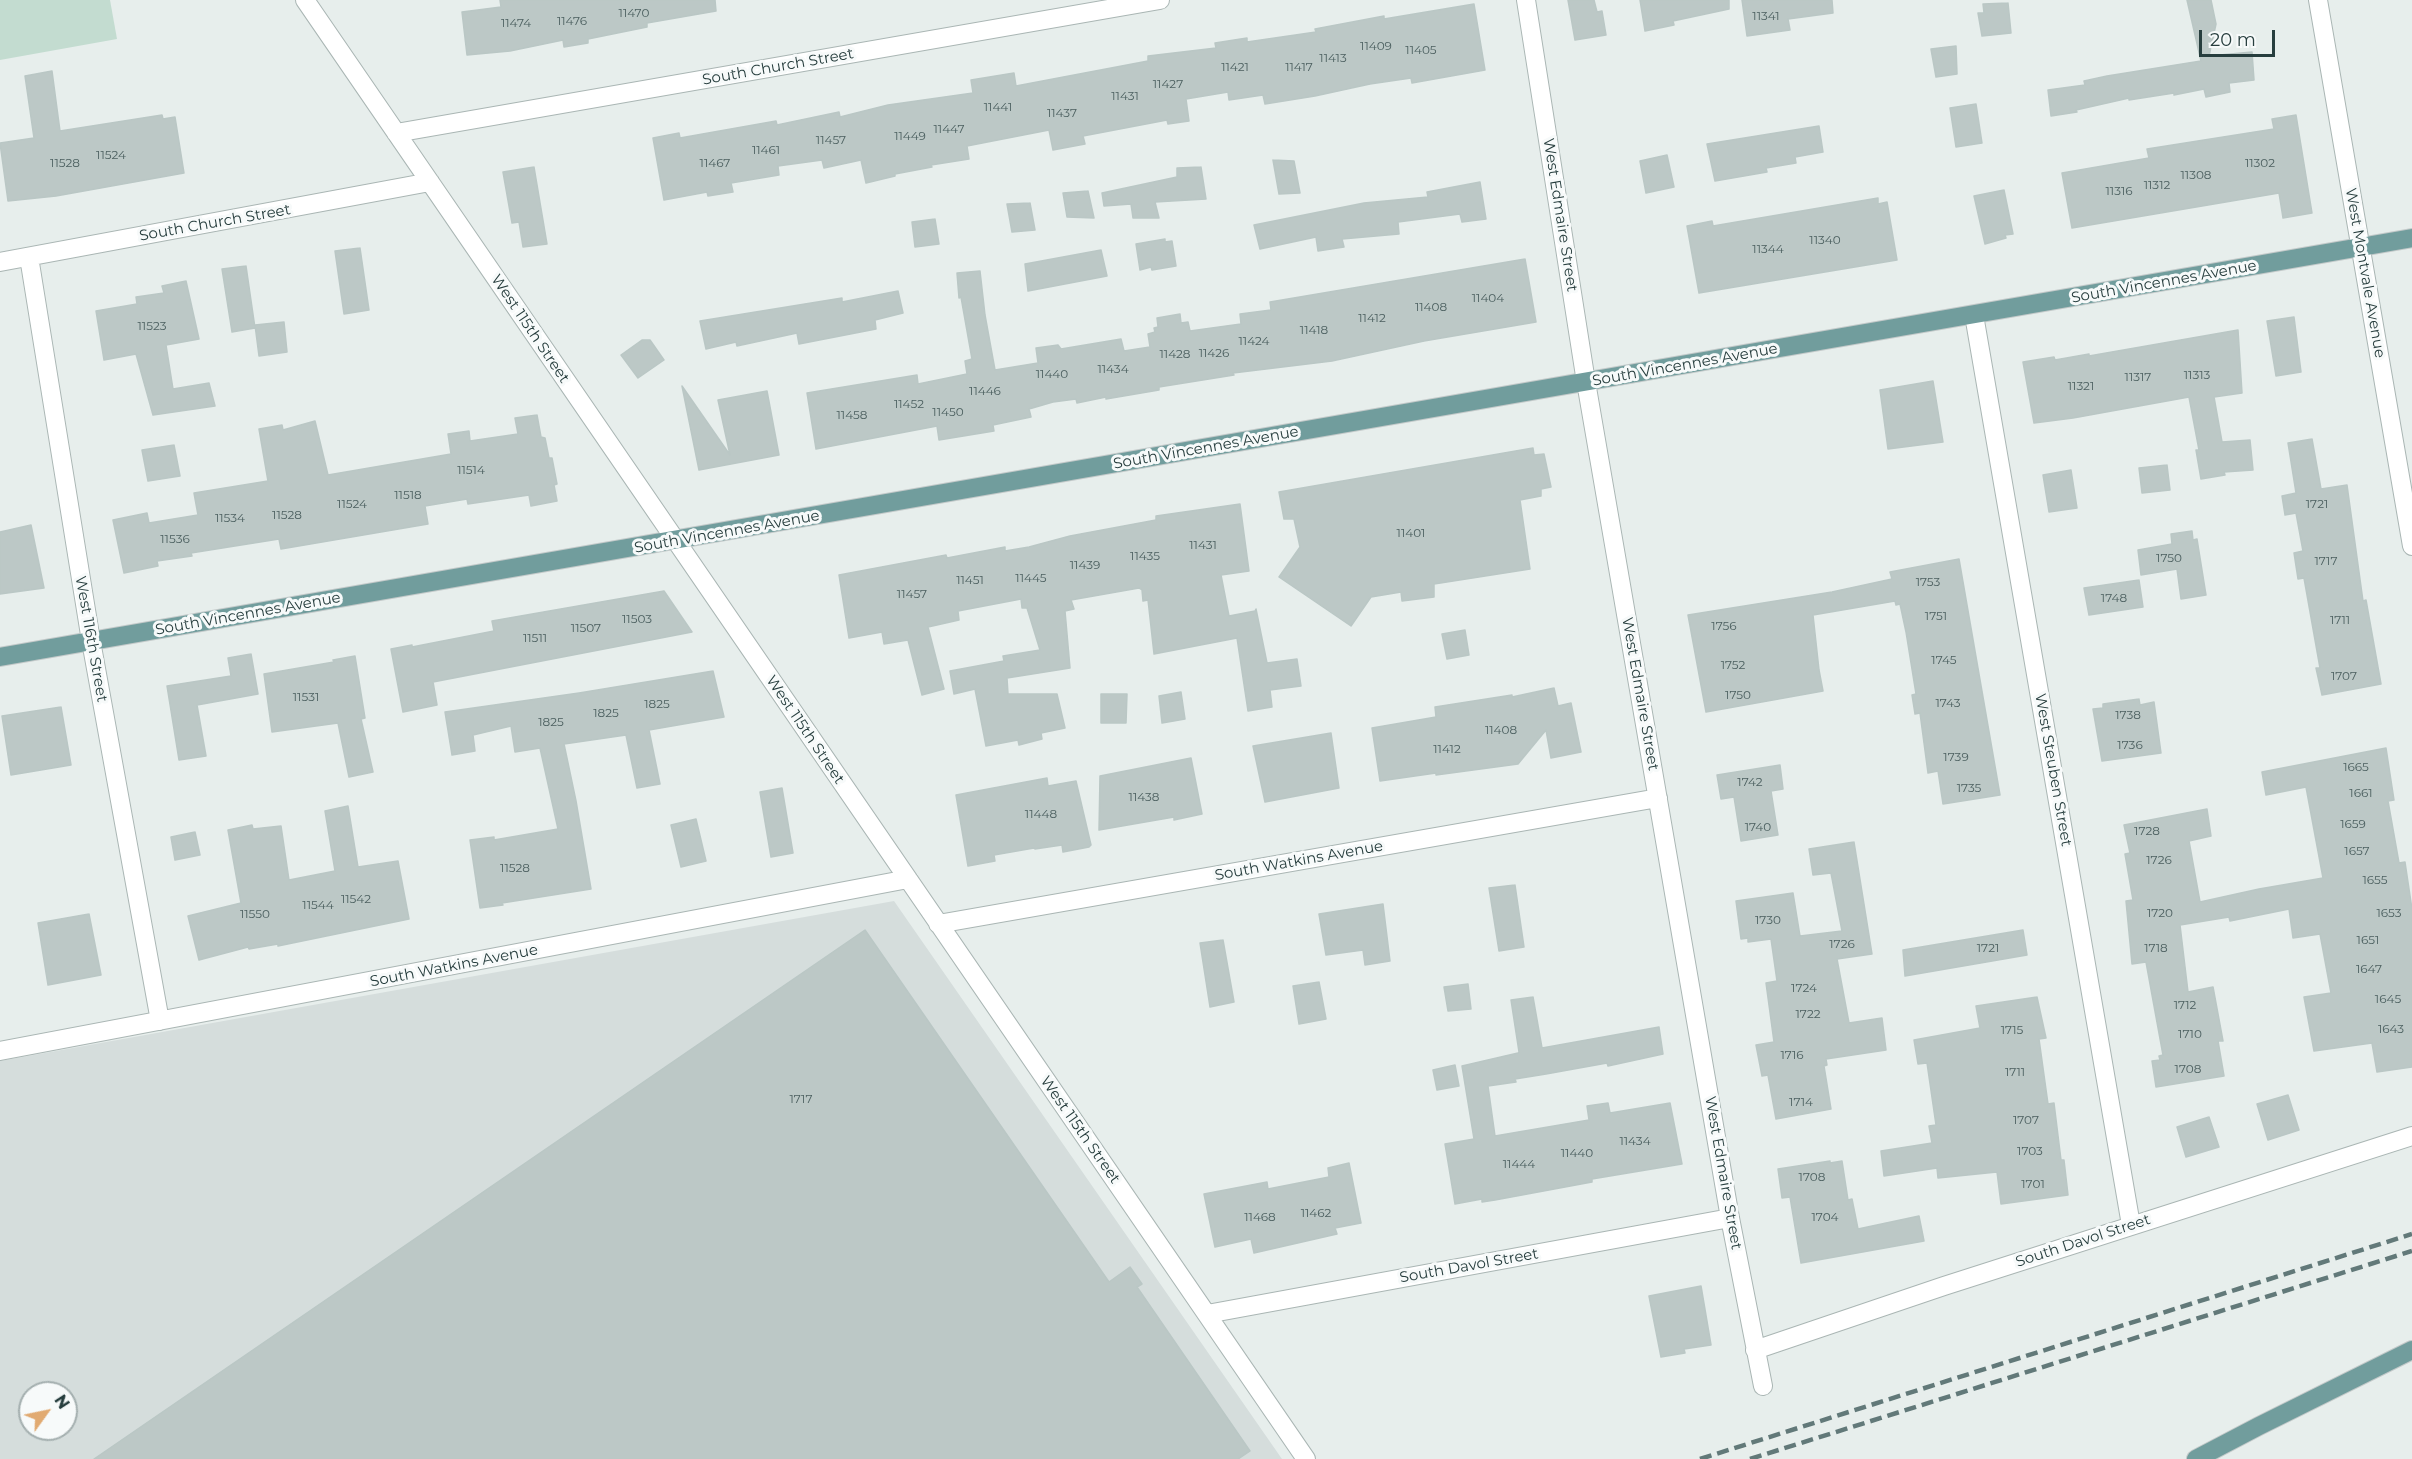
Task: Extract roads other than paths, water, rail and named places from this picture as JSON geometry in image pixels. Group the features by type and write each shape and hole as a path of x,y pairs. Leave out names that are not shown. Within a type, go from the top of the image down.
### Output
{"main road":[{"name":"South Vincennes Avenue","path":"0,657 2412,238"},
{"path":"2196,1459 2412,1350"}],"street":[{"name":"West 115th Street","path":"305,0 1306,1459"},
{"name":"South Church Street","path":"396,133 1160,0"},
{"name":"West Edmaire Street","path":"1526,0 1586,382 1730,1218 1763,1386"},
{"name":"West Montvale Avenue","path":"2318,0 2412,546"},
{"name":"South Church Street","path":"0,262 430,182"},
{"name":"West 116th Street","path":"29,257 91,641 160,1021"},
{"name":"West Steuben Street","path":"1974,315 2131,1225"},
{"name":"South Watkins Avenue","path":"938,924 1659,798"},
{"name":"South Watkins Avenue","path":"0,1051 908,879"},
{"name":"South Davol Street","path":"1755,1350 2131,1225 2412,1136"},
{"name":"South Davol Street","path":"1207,1314 1730,1218"}],"railway":[{"path":"1700,1459 2412,1234"},
{"path":"1750,1459 2412,1251"}]}
